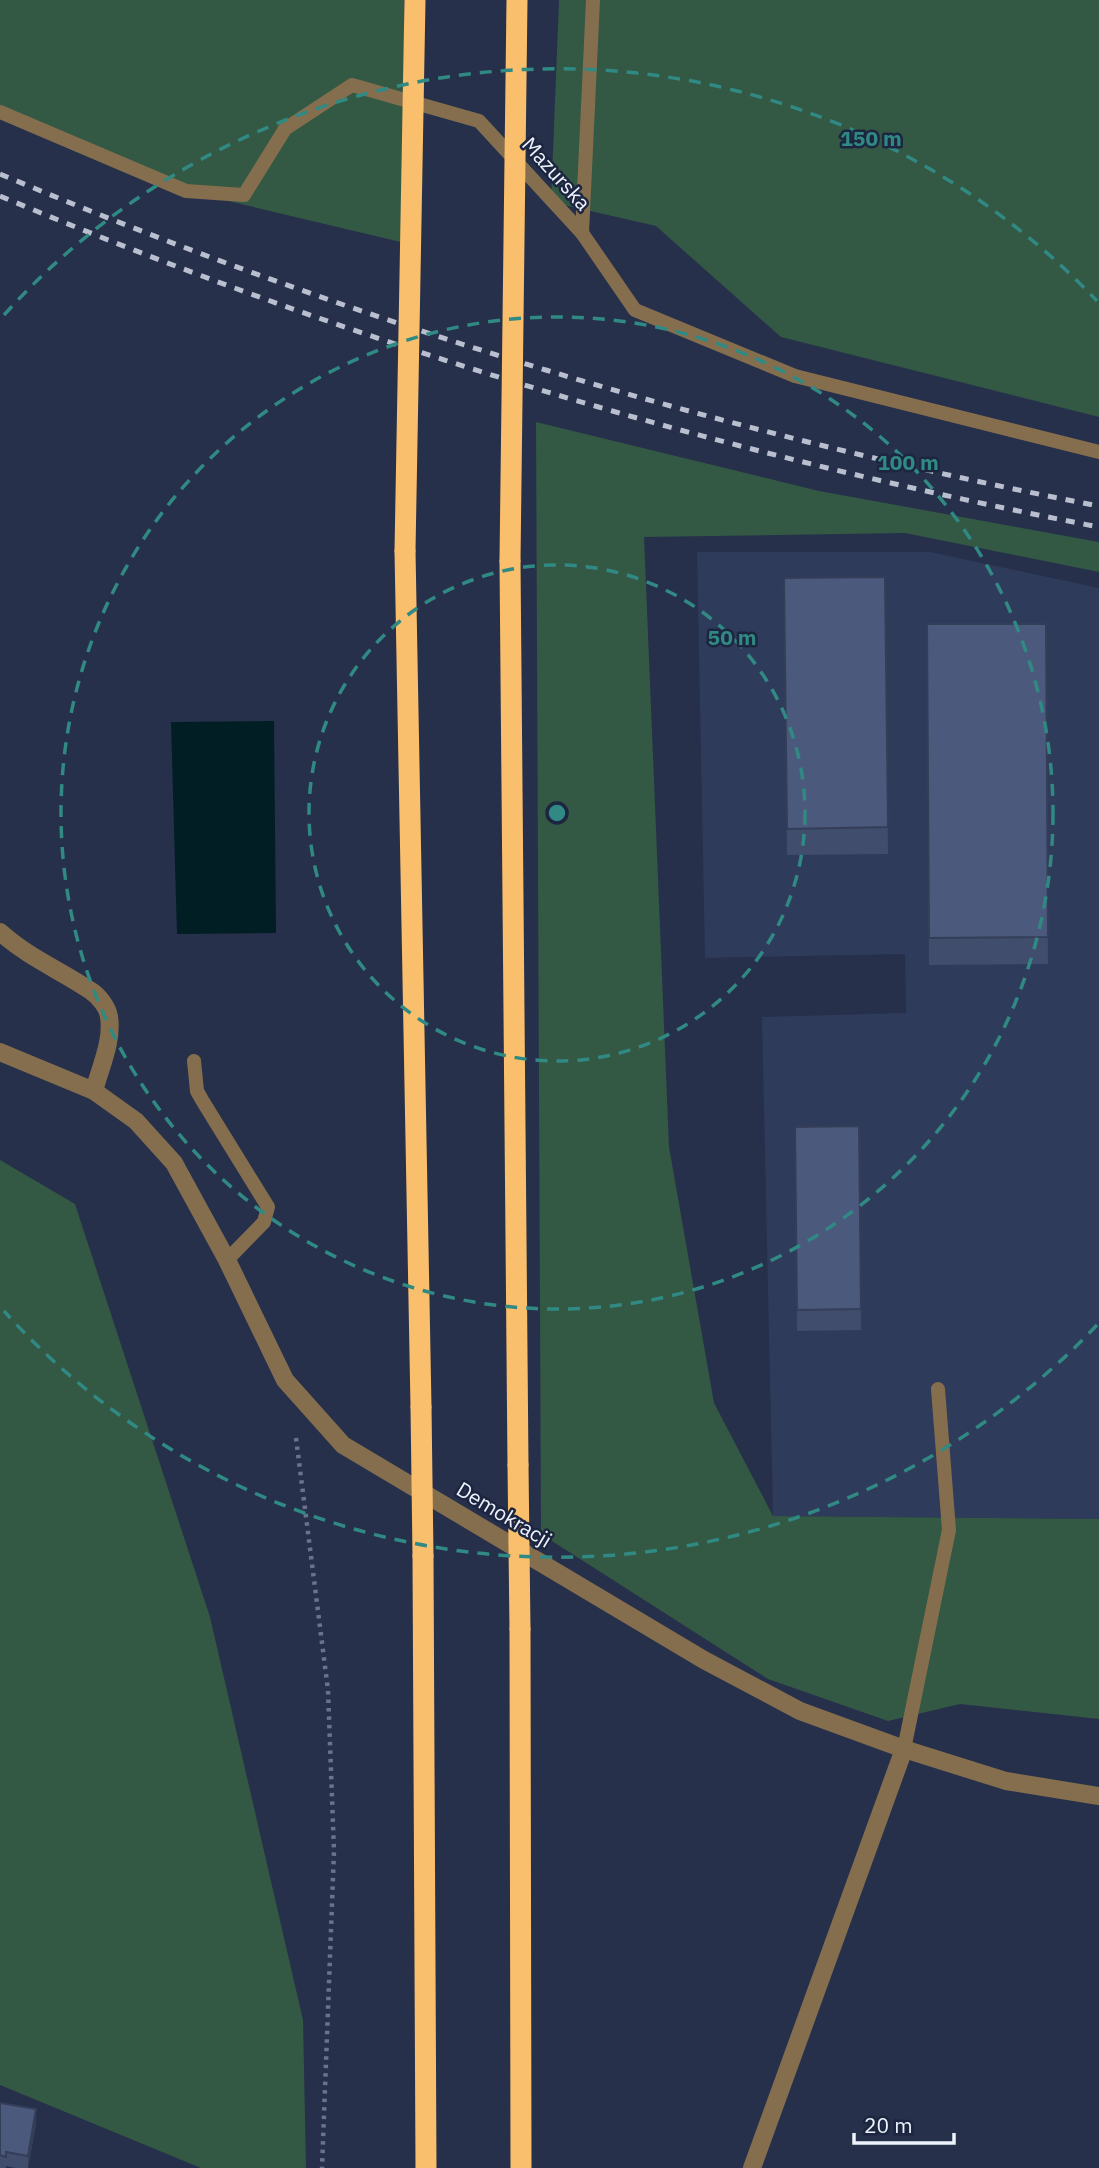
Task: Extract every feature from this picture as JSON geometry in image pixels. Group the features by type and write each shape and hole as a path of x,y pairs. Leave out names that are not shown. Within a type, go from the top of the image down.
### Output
{"highway":[{"path":"415,0 405,551 423,1556 426,2168"},
{"path":"517,0 510,561 522,2168"}],"street":[{"path":"0,932 37,960 92,991 101,1001 109,1015 110,1035 94,1091"},
{"name":"Demokracji","path":"0,1052 94,1091 113,1102 156,1140 196,1200 285,1380 343,1446 704,1660 800,1711 904,1749 1006,1781 1099,1796"},
{"path":"752,2168 904,1749"}],"lane":[{"path":"582,233 593,0"},
{"name":"Mazurska","path":"0,112 186,191 244,195 285,129 352,85 479,121 582,233 635,310 795,376 1099,452"},
{"path":"194,1061 197,1091 268,1206 264,1222 227,1259"},
{"path":"904,1749 949,1530 938,1389"}],"path":[{"path":"296,1438 328,1689 334,1851 322,2168"}],"shaded area":[{"path":"697,552 930,552 1099,588 1099,1519 773,1516 762,1017 906,1013 905,954 705,958"},
{"path":"274,721 276,933 177,934 171,722"}],"green space":[{"path":"0,0 404,0 405,243 186,191 0,112"},
{"path":"559,0 1099,0 1099,417 781,337 656,226 551,202"},
{"path":"536,422 819,491 1099,542 1099,572 905,533 644,537 669,1147 714,1403 773,1516 1099,1519 1099,1719 960,1704 888,1721 768,1679 541,1534"},
{"path":"0,1160 75,1204 210,1617 303,2020 306,2168 201,2168 0,2085"}],"building":[{"path":"885,577 888,827 787,829 784,578"},
{"path":"927,624 1046,624 1048,937 929,938"},
{"path":"859,1126 861,1309 797,1310 795,1127"},
{"path":"0,2103 36,2109 28,2156 6,2152 6,2157 0,2155"}],"railway":[{"path":"0,174 133,228 268,278 541,368 818,445 1099,506"},
{"path":"0,196 133,250 268,300 541,390 818,466 1099,527"}]}
